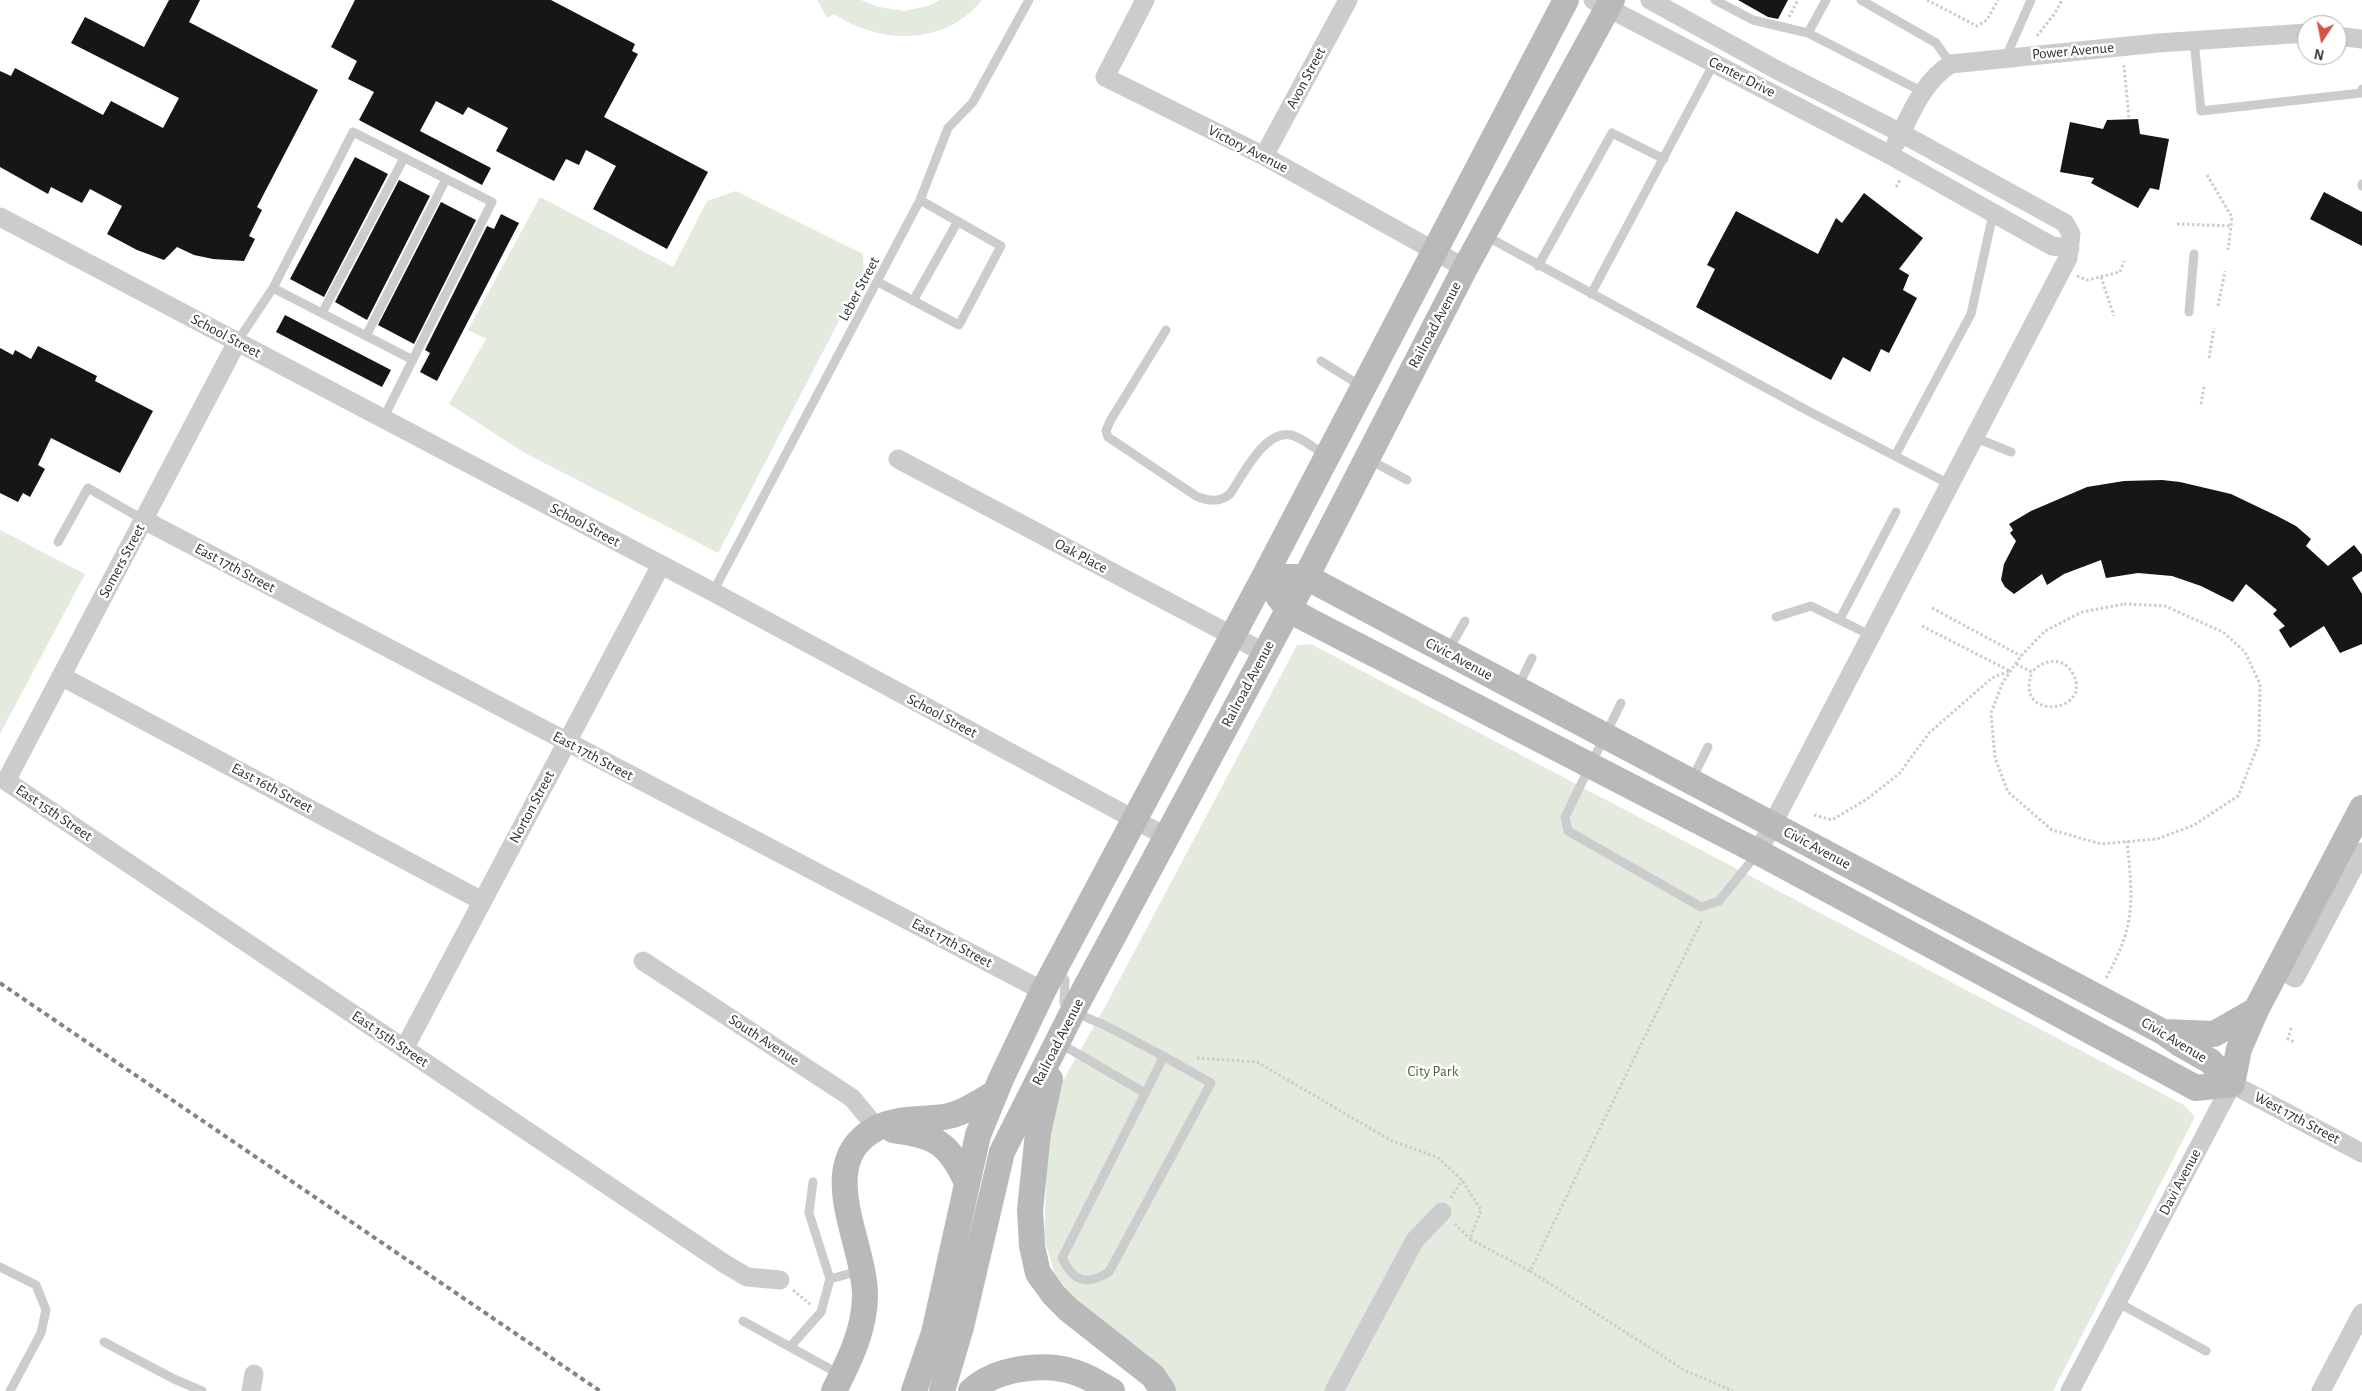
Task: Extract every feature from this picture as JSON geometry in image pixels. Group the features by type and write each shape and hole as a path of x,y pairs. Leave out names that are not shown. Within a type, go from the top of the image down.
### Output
{"main road":[{"path":"914,1391 934,1333 978,1135 1043,991 1264,577 1566,0"},
{"name":"Railroad Avenue","path":"942,1391 961,1327 1002,1152 1306,577 1604,2"},
{"name":"Civic Avenue","path":"1264,577 1306,577 2163,1032 2210,1062 2232,1084"},
{"name":"Civic Avenue","path":"1264,577 1288,609 1758,852 2196,1088 2232,1084"},
{"name":"Davi Avenue","path":"2232,1084 2239,1049 2256,1010 2362,808"},
{"path":"2163,1032 2214,1034 2256,1010"},
{"path":"1068,1026 1045,1098 1038,1133 1030,1210 1032,1246 1038,1273 1054,1295 1069,1310 1153,1376 1163,1391"},
{"path":"838,1384 853,1354 863,1317 865,1294 862,1270 843,1188 845,1165 860,1141 877,1128 899,1120 960,1113 996,1093"},
{"path":"877,1128 919,1133 934,1139 945,1148 959,1165 967,1183"},
{"path":"972,1391 1003,1374 1033,1368 1074,1371 1112,1391"}],"street":[{"name":"Victory Avenue","path":"1145,0 1105,77 1264,156 1465,268"},
{"name":"Avon Street","path":"1264,156 1348,0"},
{"name":"Center Drive","path":"1604,2 1714,63 1890,156 2052,246 2070,248 2071,234 2064,223 1901,133 1775,69 1650,0"},
{"name":"Power Avenue","path":"1951,64 2006,57 2194,40 2297,34"},
{"path":"2347,38 2361,40"},
{"path":"1890,156 1923,92 1936,73 1951,64"},
{"name":"School Street","path":"0,217 713,592 1167,837"},
{"path":"1758,852 1952,485 2068,258 2070,248"},
{"name":"Somers Street","path":"6,781 237,342"},
{"name":"Oak Place","path":"898,459 1265,653"},
{"name":"East 17th Street","path":"144,520 1043,991"},
{"name":"Norton Street","path":"404,1049 661,565"},
{"name":"East 16th Street","path":"61,676 482,901"},
{"name":"East 15th Street","path":"6,781 725,1264 747,1276 780,1280"},
{"path":"2278,968 2295,978 2362,852"},
{"name":"South Avenue","path":"644,961 852,1098 877,1128"},
{"name":"West 17th Street","path":"2232,1084 2362,1153"},
{"name":"Davi Avenue","path":"2070,1391 2232,1084"},
{"path":"1334,1391 1415,1240 1442,1212"},
{"path":"2321,1391 2362,1313"}],"lane":[{"name":"Leber Street","path":"713,592 920,200 948,128 973,102 1029,0"},
{"path":"1715,0 1753,20 1808,34 1923,92"},
{"path":"1808,34 1826,0"},
{"path":"1861,0 1936,43 1951,64"},
{"path":"2006,57 2031,0"},
{"path":"2194,40 2201,111 2361,93 2362,89"},
{"path":"1591,294 1714,63"},
{"path":"237,342 273,288 353,132 492,202 383,419"},
{"path":"1538,266 1612,133 1664,158"},
{"path":"322,313 404,158"},
{"path":"366,336 446,179"},
{"path":"878,282 959,325 1001,246 920,200"},
{"path":"1895,456 1971,314 1993,214"},
{"path":"913,301 958,221"},
{"path":"1484,235 1538,266 1952,485"},
{"path":"2188,312 2194,254"},
{"path":"273,288 413,360"},
{"path":"1166,330 1110,421 1106,431 1108,437 1196,496 1209,501 1225,498 1230,494 1264,445 1272,438 1284,434 1294,436 1327,457"},
{"path":"1321,361 1364,387"},
{"path":"1976,438 2011,452"},
{"path":"1366,458 1407,480"},
{"path":"58,542 88,488 144,520"},
{"path":"1840,619 1896,512"},
{"path":"1776,617 1810,606 1872,636"},
{"path":"1447,653 1465,621"},
{"path":"1516,689 1532,658"},
{"path":"1621,703 1589,765 1566,817 1568,831 1700,907 1719,901 1758,852"},
{"path":"1690,781 1708,747"},
{"path":"1056,969 1065,980 1064,1003 1068,1026 1145,1093"},
{"path":"1068,1026 1164,1056 1211,1083 1109,1272 1096,1281 1078,1279 1068,1270 1062,1258 1164,1056"},
{"path":"790,1347 821,1312 830,1279 809,1213 813,1182"},
{"path":"0,1267 36,1286 46,1310 41,1333 10,1391"},
{"path":"830,1279 862,1270"},
{"path":"2117,1302 2206,1351"},
{"path":"743,1321 790,1347 838,1384"},
{"path":"104,1342 174,1379 202,1391"}],"path":[{"path":"1927,0 1976,26 1987,20 1998,0"},
{"path":"2036,38 2055,13 2062,0"},
{"path":"2125,73 2129,119"},
{"path":"2207,175 2232,217 2228,250"},
{"path":"2177,224 2232,226"},
{"path":"2074,275 2087,280 2120,272 2124,260"},
{"path":"2218,306 2224,271"},
{"path":"2100,277 2114,316"},
{"path":"2209,358 2214,328"},
{"path":"2201,404 2204,386"},
{"path":"2124,604 2164,606 2223,632 2245,652 2260,684 2259,743 2238,796 2194,826 2157,839 2101,844 2052,830 2008,792 1995,758 1991,713 2003,682 2016,664 2021,656 2045,631 2082,612 2124,604"},
{"path":"1932,608 2021,656"},
{"path":"1922,626 2010,671"},
{"path":"2051,661 2066,665 2075,677 2076,685 2071,699 2058,708 2042,706 2036,701 2028,687 2032,672 2043,662 2051,661"},
{"path":"2016,664 2032,672"},
{"path":"1814,815 1832,820 1868,799 1899,774 1929,733 1992,678 2010,671"},
{"path":"2095,996 2117,958 2130,917 2133,896 2128,842"},
{"path":"1530,1271 1709,904"},
{"path":"2291,1028 2288,1039 2294,1042"},
{"path":"1164,1056 1257,1062 1392,1142 1436,1157 1462,1180 1481,1210 1470,1240 1530,1271 1686,1371 1734,1391"}],"green space":[{"path":"817,0 861,0 879,7 904,11 928,6 940,0 982,0 967,15 950,26 931,33 911,36 871,31 852,24 834,14 827,18"},
{"path":"736,191 863,254 864,273 718,553 523,452 449,404 486,339 468,330 540,197 673,267 707,201"},
{"path":"0,530 85,574 0,734"},
{"name":"City Park","path":"1311,644 2184,1105 2195,1117 2053,1391 1170,1391 1069,1291 1055,1274 1044,1239 1047,1154 1060,1086 1107,1003 1297,645"}],"building":[{"path":"169,0 200,0 189,22 318,90 257,207 262,210 249,236 255,239 244,261 213,259 194,255 177,247 164,260 137,250 107,234 122,206 90,189 82,203 51,187 48,194 0,167 0,71 11,76 15,68 103,115 111,101 163,128 179,98 71,43 85,17 144,47"},
{"path":"355,0 551,0 635,44 632,51 638,54 604,117 708,172 667,249 593,209 616,166 586,150 579,165 566,159 554,181 496,151 508,128 468,107 463,115 436,101 420,131 491,168 482,185 359,120 374,92 348,79 357,61 331,47"},
{"path":"1738,0 1788,0 1778,19 1768,17"},
{"path":"2138,119 2140,134 2169,139 2159,190 2150,188 2138,208 2091,183 2094,178 2060,172 2070,122 2103,129 2107,120"},
{"path":"355,157 388,174 324,297 290,279"},
{"path":"399,180 430,196 367,320 335,302"},
{"path":"2324,192 2362,212 2362,246 2310,219"},
{"path":"1864,193 1923,238 1899,269 1909,275 1903,290 1917,298 1889,353 1881,349 1870,372 1843,357 1831,380 1696,307 1715,269 1707,265 1736,211 1818,254 1836,218 1842,223"},
{"path":"441,202 476,220 414,344 378,325"},
{"path":"501,214 519,223 437,381 420,372 430,353 425,350 487,226 494,229"},
{"path":"285,315 391,370 382,387 276,332"},
{"path":"38,346 97,376 95,381 153,411 120,473 51,438 38,465 45,469 30,497 23,493 18,502 0,493 0,348 13,355 15,350 31,359"},
{"path":"2162,480 2180,482 2231,494 2277,516 2296,526 2311,539 2306,546 2328,566 2354,545 2362,555 2362,571 2352,578 2362,594 2362,644 2340,653 2324,626 2290,648 2279,630 2285,626 2273,614 2277,610 2246,584 2233,602 2201,586 2172,576 2138,573 2106,578 2101,560 2064,574 2047,585 2042,574 2014,594 2005,587 2001,580 2004,564 2016,541 2010,533 2013,530 2009,524 2031,511 2087,487 2124,481"}],"railway":[{"path":"0,983 600,1391"}]}
